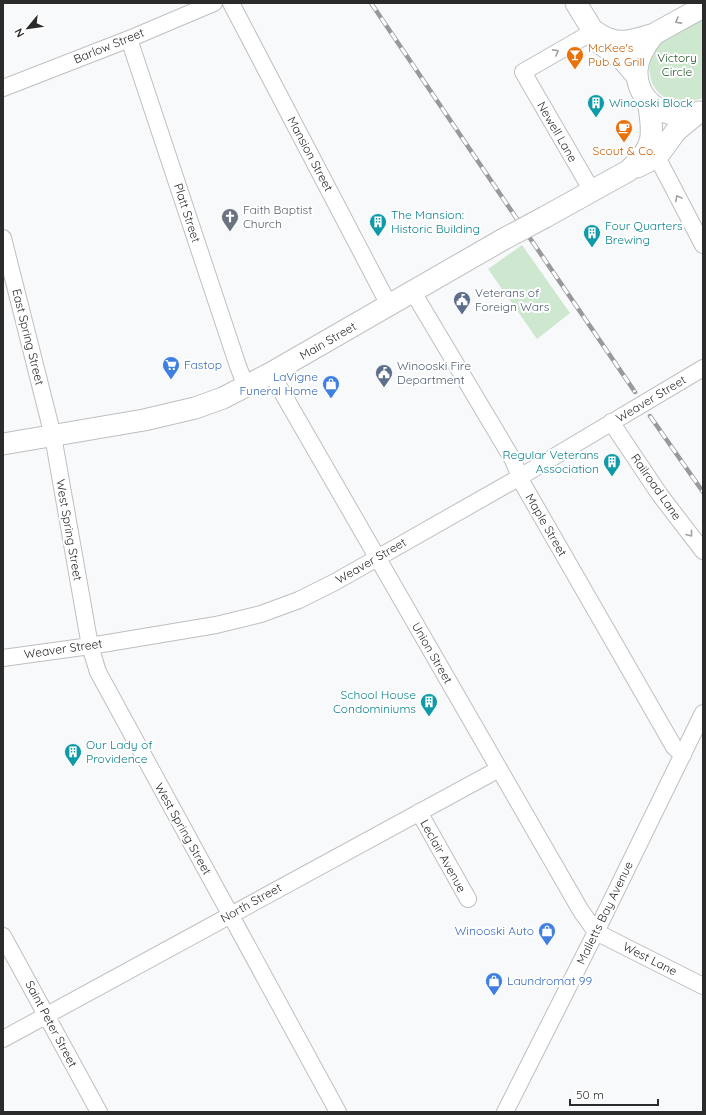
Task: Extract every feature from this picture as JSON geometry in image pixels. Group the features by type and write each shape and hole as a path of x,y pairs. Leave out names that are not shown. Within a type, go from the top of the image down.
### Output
{"main road":[{"path":"576,3 601,44 623,60 637,76"},
{"path":"594,31 617,42 631,41 654,34 703,7"},
{"path":"637,76 638,62 648,41 654,34"},
{"name":"Main Street","path":"637,76 641,90 648,101 661,111 684,116 700,112"},
{"name":"Main Street","path":"628,170 644,155 649,144 651,127 648,101"},
{"name":"Main Street","path":"3,444 144,420 195,408 223,398 271,373 502,240 628,170 657,158 676,131 700,112"}],"street":[{"name":"Barlow Street","path":"3,88 129,39 214,3"},
{"name":"Mansion Street","path":"231,3 389,305"},
{"name":"Newell Lane","path":"592,191 523,72 594,31"},
{"name":"Platt Street","path":"129,39 246,387"},
{"path":"657,158 703,245"},
{"name":"East Spring Street","path":"3,238 53,436"},
{"name":"Maple Street","path":"413,292 513,460 524,486 566,562 674,747 683,755"},
{"name":"Weaver Street","path":"3,658 90,646 216,625 261,614 299,600 335,582 520,477 703,368"},
{"name":"Union Street","path":"271,373 581,911 596,932"},
{"name":"Railroad Lane","path":"611,422 660,495 703,551"},
{"name":"West Spring Street","path":"53,436 90,646 98,672 338,1112"},
{"name":"Malletts Bay Avenue","path":"505,1112 596,932 703,713"},
{"name":"North Street","path":"3,1039 499,769"},
{"name":"Leclair Avenue","path":"419,812 468,899"},
{"name":"West Lane","path":"596,932 703,986"},
{"name":"Saint Peter Street","path":"3,936 98,1112"}],"green space":[{"name":"Victory Circle","path":"703,16 703,98 678,101 663,96 657,91 650,75 650,60 653,51 662,40"},
{"path":"522,245 570,313 537,339 488,269"}],"railway":[{"path":"371,3 635,392"},
{"path":"650,416 703,492"}],"place":[{"name":"McKee's Pub & Grill","path":"575,70"},
{"name":"Winooski Block","path":"596,118"},
{"name":"Scout & Co.","path":"624,143"},
{"name":"Faith Baptist Church","path":"230,232"},
{"name":"The Mansion: Historic Building","path":"378,237"},
{"name":"Four Quarters Brewing","path":"592,248"},
{"name":"Veterans of Foreign Wars","path":"462,315"},
{"name":"Fastop","path":"171,380"},
{"name":"Winooski Fire Department","path":"384,388"},
{"name":"LaVigne Funeral Home","path":"331,399"},
{"name":"Regular Veterans Association","path":"612,477"},
{"name":"School House Condominiums","path":"429,717"},
{"name":"Our Lady of Providence","path":"73,767"},
{"name":"Winooski Auto","path":"547,946"},
{"name":"Laundromat 99","path":"494,996"}]}
